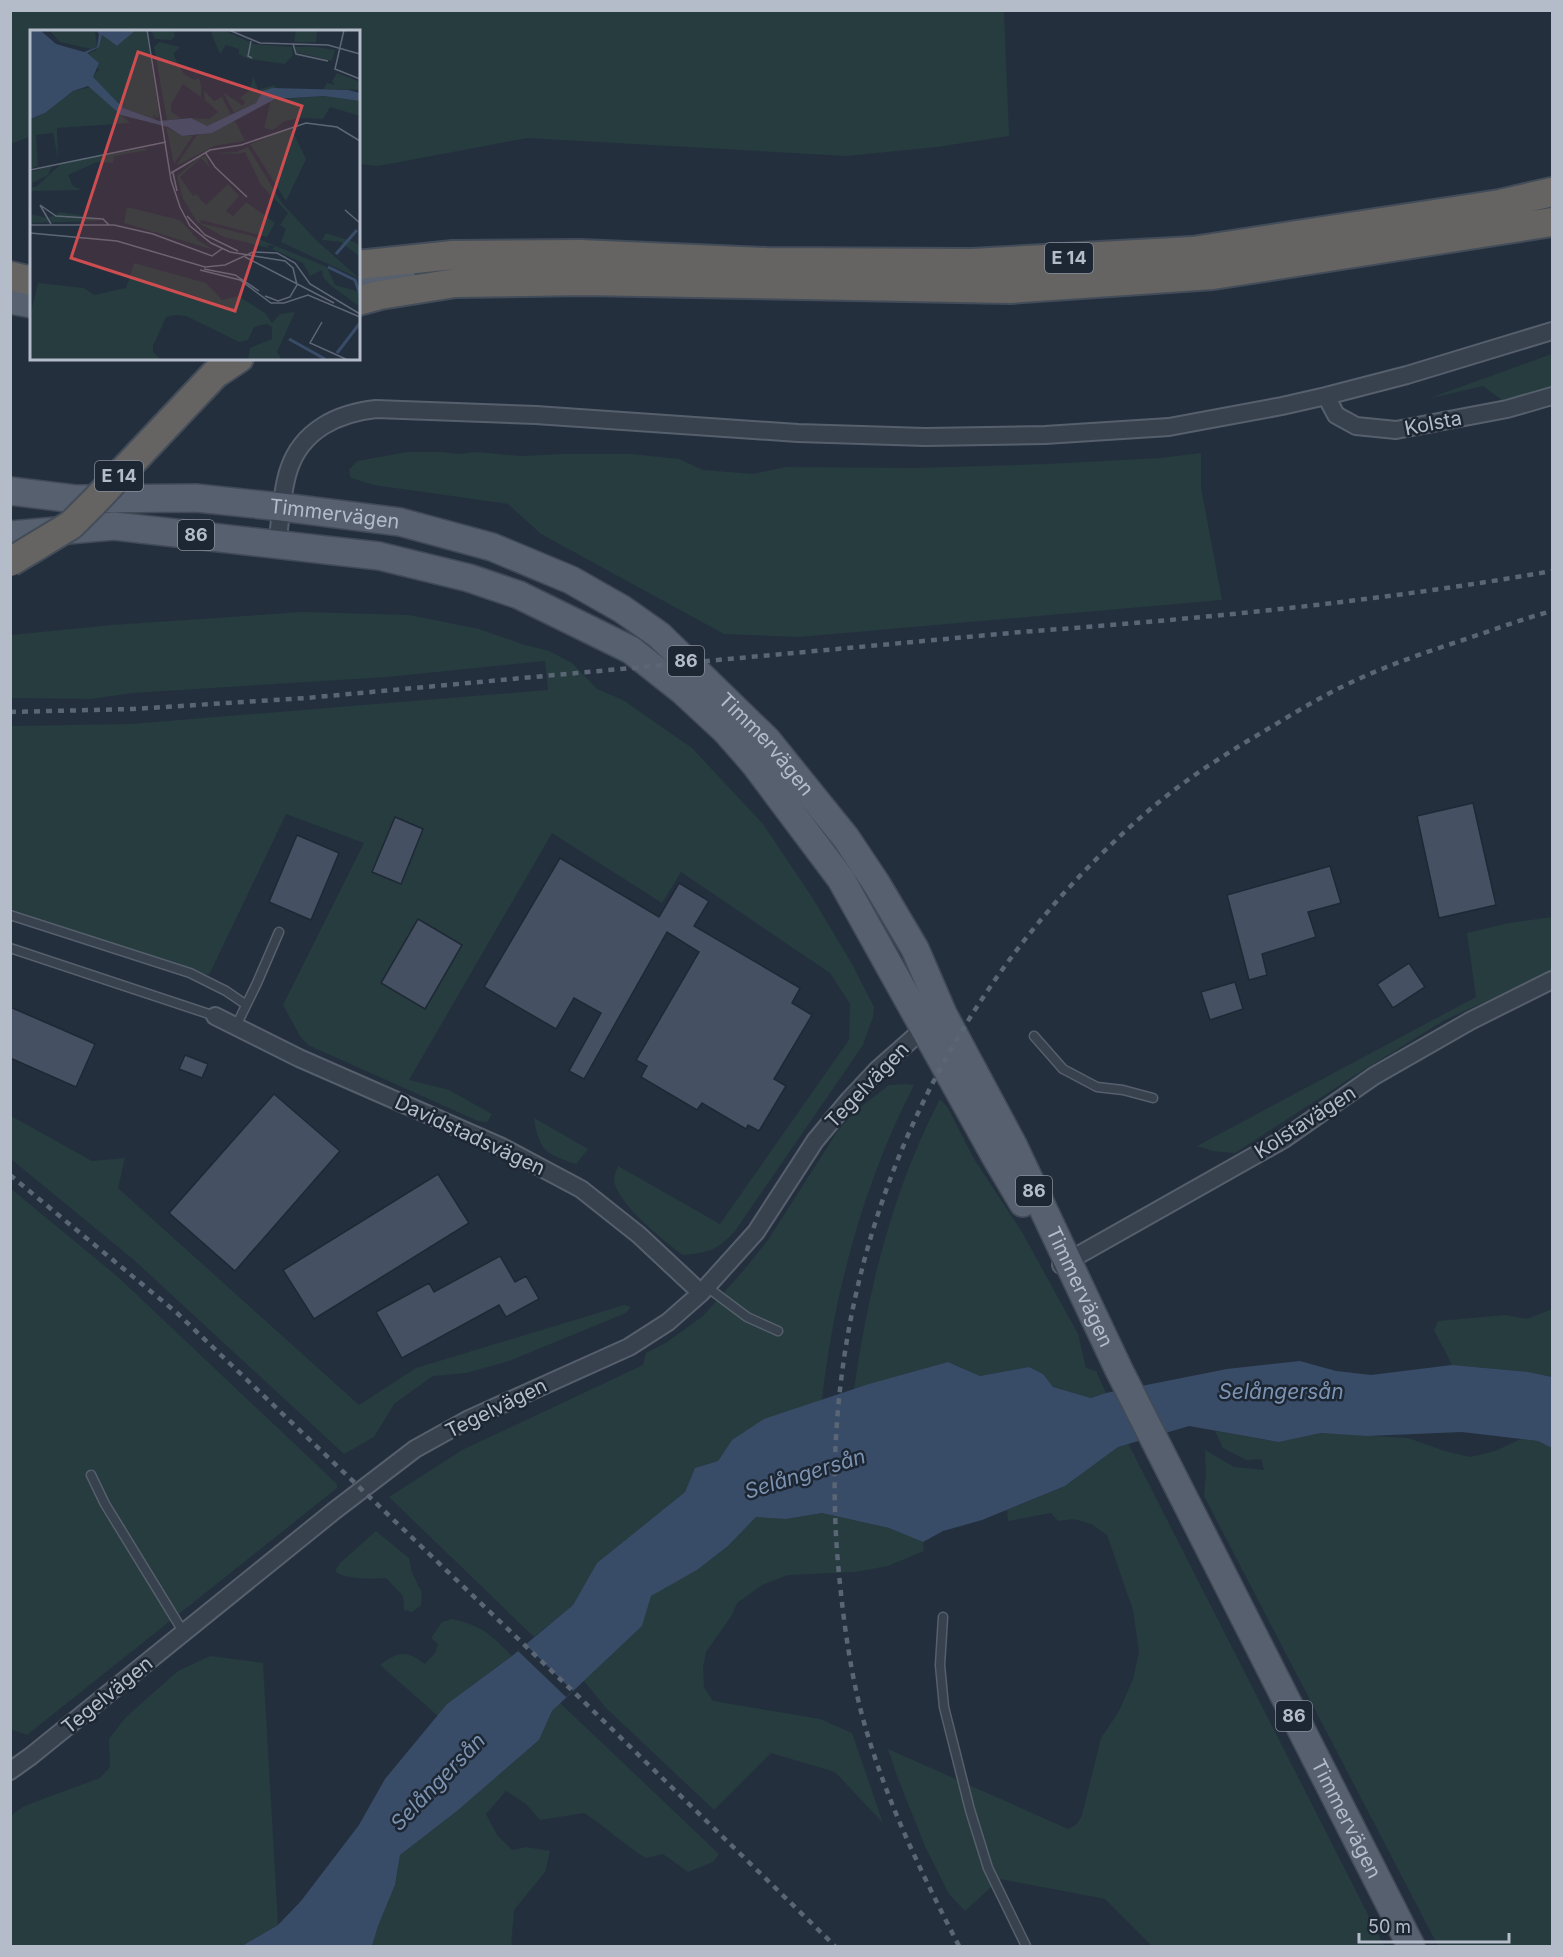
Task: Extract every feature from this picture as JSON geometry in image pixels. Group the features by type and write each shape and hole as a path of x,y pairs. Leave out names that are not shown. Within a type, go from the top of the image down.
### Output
{"highway":[{"name":"E 14","path":"360,265 453,255 580,254 766,262 972,263 1193,251 1500,204 1552,192"},
{"name":"E 14","path":"360,300 380,295 455,284 585,280 1010,289 1213,275 1552,222"},
{"path":"10,276 30,281"},
{"name":"E 14","path":"10,562 71,525 215,374 236,360"}],"main road":[{"name":"E 14","path":"360,285 421,276 564,274 585,280"},
{"path":"10,300 30,304"},
{"name":"86","path":"10,491 75,499 196,498 209,500"},
{"name":"Timmervägen","path":"10,521 209,500 282,507 400,522 492,547 571,580 622,609 659,635 767,740 846,838 876,883 915,949 934,1021"},
{"name":"Timmervägen","path":"10,535 114,526 379,556 468,578 519,595 631,650 684,692 726,731 798,819 841,879 888,965 934,1021 1013,1144 1064,1264 1411,1947"}],"street":[{"path":"278,544 290,467 308,438 322,426 354,411 376,409 536,415 798,433 925,437 1169,427 1326,396 1407,375 1552,331"},
{"name":"Kolsta","path":"1326,396 1336,415 1356,426 1396,430 1507,409 1552,396"},
{"name":"Kolstavägen","path":"1064,1264 1284,1139 1374,1076 1470,1021 1552,980"},
{"name":"Davidstadsvägen","path":"215,1016 299,1058 502,1147 581,1189 704,1290"},
{"name":"Tegelvägen","path":"10,1771 334,1511 415,1449 490,1408 629,1347 668,1322 704,1290 756,1232 814,1141 878,1070 934,1021"}],"lane":[{"path":"10,915 190,973 226,991 245,1004"},
{"path":"236,1026 279,932"},
{"path":"10,948 215,1016"},
{"path":"1034,1036 1063,1069 1097,1088 1122,1090 1153,1098"},
{"path":"704,1290 747,1317 778,1331"},
{"path":"91,1475 105,1504 184,1633"},
{"path":"943,1617 940,1665 944,1707 970,1810 988,1868 1026,1947"}],"green space":[{"path":"10,11 1004,11 1009,136 937,147 846,156 527,138 378,166 360,164 360,30 30,30 30,136 14,143 10,141"},
{"path":"1552,354 1552,405 1515,410 1483,386 1427,399"},
{"path":"407,452 459,454 475,452 522,456 631,454 679,459 703,470 753,474 786,467 915,468 1047,464 1160,458 1201,453 1201,487 1222,600 799,637 724,634 541,534 508,504 374,485 351,478 349,470 357,461"},
{"path":"302,612 409,615 479,629 549,651 572,663 597,689 623,700 692,748 763,824 812,897 852,964 874,1007 873,1017 863,1045 735,1231 717,1247 683,1255 665,1241 642,1221 623,1199 614,1179 618,1166 720,1224 849,1040 850,1004 830,973 681,872 662,903 552,833 409,1080 449,1090 492,1114 487,1122 478,1121 308,1045 300,1036 283,1005 364,843 286,814 209,975 11,909 11,726 131,724 548,690 545,661 387,677 132,693 91,699 11,698 11,635 112,625"},
{"path":"1552,917 1552,971 1445,1020 1235,1153 1213,1151 1197,1146 1476,997 1467,933 1509,923"},
{"path":"889,1085 914,1085 880,1160 843,1278 827,1359 822,1400 732,1440 718,1461 695,1468 685,1492 597,1563 573,1605 534,1637 389,1497 462,1450 643,1365 646,1353 667,1342 703,1316 743,1271 768,1240 837,1132 854,1112"},
{"path":"940,1099 948,1108 974,1159 1022,1232 1078,1334 1086,1368 1096,1371 1106,1393 1091,1398 1053,1387 1043,1374 1029,1367 980,1376 948,1362 854,1389 867,1315 885,1241 909,1168"},
{"path":"11,1116 92,1161 125,1158 118,1188 359,1405 416,1368 624,1305 631,1307 626,1313 509,1361 466,1373 433,1376 394,1404 374,1437 344,1454 134,1260 11,1159"},
{"path":"534,1118 588,1149 576,1164 546,1150 538,1138"},
{"path":"10,1188 118,1277 337,1484 337,1488 27,1735 10,1729"},
{"path":"1552,1309 1552,1377 1528,1372 1452,1365 1434,1330 1438,1321 1505,1315 1527,1319"},
{"path":"1215,1431 1279,1442 1321,1433 1408,1438 1470,1457 1495,1451 1521,1439 1538,1441 1552,1448 1552,1946 1438,1946 1204,1496 1205,1450 1234,1467 1264,1470 1261,1459 1246,1460 1223,1448"},
{"path":"1128,1443 1384,1946 1152,1946 1105,1899 1000,1879 965,1911 949,1894 925,1846 888,1749 1068,1829 1077,1824 1082,1815 1101,1738 1119,1711 1133,1679 1139,1652 1133,1610 1107,1535 1091,1524 1074,1519 1058,1521 1051,1513 1008,1521 1007,1510 1065,1486 1118,1447"},
{"path":"822,1513 889,1528 923,1542 924,1551 888,1566 855,1572 788,1575 762,1585 737,1603 732,1615 706,1652 703,1667 704,1687 713,1701 820,1719 852,1733 883,1823 835,1772 771,1753 714,1810 606,1708 584,1681 642,1626 650,1596 697,1570 728,1546 756,1517 786,1519"},
{"path":"376,1531 409,1558 412,1573 422,1593 421,1605 412,1612 404,1610 403,1596 386,1578 352,1577 335,1571 340,1563"},
{"path":"452,1619 485,1632 512,1656 447,1704 438,1716 380,1665 402,1654 413,1656 425,1664 435,1653 438,1644 431,1638 442,1622"},
{"path":"210,1656 263,1663 278,1925 242,1946 11,1946 10,1816 24,1806 100,1778 110,1767 109,1739 126,1717 178,1671"},
{"path":"560,1703 719,1854 713,1862 688,1872 663,1854 646,1858 584,1813 540,1820 526,1804 506,1791 486,1814 497,1835 512,1850 526,1847 550,1851 545,1872 514,1910 511,1946 372,1946 395,1885 400,1855 457,1811 539,1740 552,1711"}],"water":[{"name":"Selångersån","path":"1300,1361 1336,1371 1371,1375 1452,1365 1528,1372 1552,1377 1552,1448 1538,1441 1462,1432 1367,1436 1321,1433 1279,1442 1189,1426 1118,1447 1065,1486 982,1520 943,1531 923,1542 889,1528 822,1513 786,1519 756,1517 728,1546 697,1570 651,1596 642,1626 552,1711 539,1740 457,1811 400,1855 395,1885 372,1946 242,1946 278,1925 301,1901 359,1825 385,1779 447,1704 512,1656 573,1605 597,1563 685,1492 695,1468 718,1461 732,1440 764,1419 869,1384 948,1362 980,1376 1029,1367 1043,1374 1053,1387 1091,1398 1227,1369"}],"pier":[{"path":"525,1644 573,1691 566,1697 518,1651"}],"building":[{"path":"1473,803 1496,905 1439,918 1417,816"},
{"path":"395,817 423,829 401,884 372,872"},
{"path":"297,835 339,853 311,920 269,902"},
{"path":"560,858 659,917 679,883 709,901 694,926 800,988 792,1003 812,1015 774,1079 786,1086 759,1131 748,1125 746,1129 702,1103 697,1110 641,1077 647,1066 636,1060 699,952 667,932 584,1079 569,1071 601,1013 574,998 556,1029 484,987"},
{"path":"1330,866 1341,903 1308,912 1316,937 1262,954 1267,975 1249,980 1227,895"},
{"path":"418,919 462,945 425,1009 381,983"},
{"path":"1409,963 1425,987 1393,1008 1377,984"},
{"path":"1235,982 1243,1009 1210,1020 1201,992"},
{"path":"10,1007 95,1044 76,1087 10,1058"},
{"path":"185,1055 208,1064 202,1078 179,1069"},
{"path":"274,1094 340,1151 235,1271 169,1213"},
{"path":"438,1174 469,1223 314,1319 283,1270"},
{"path":"500,1256 515,1282 526,1276 539,1299 506,1317 499,1305 402,1358 376,1312 429,1283 434,1292"}],"railway":[{"path":"10,712 133,709 306,698 1154,621 1420,592 1552,571"},
{"path":"959,1946 907,1839 874,1755 852,1670 839,1574 835,1465 844,1359 866,1255 900,1155 945,1059 1002,969 1070,886 1148,811 1217,760 1302,708 1344,686 1411,658 1552,611"},
{"path":"10,1175 177,1313 580,1698 835,1946"}]}
